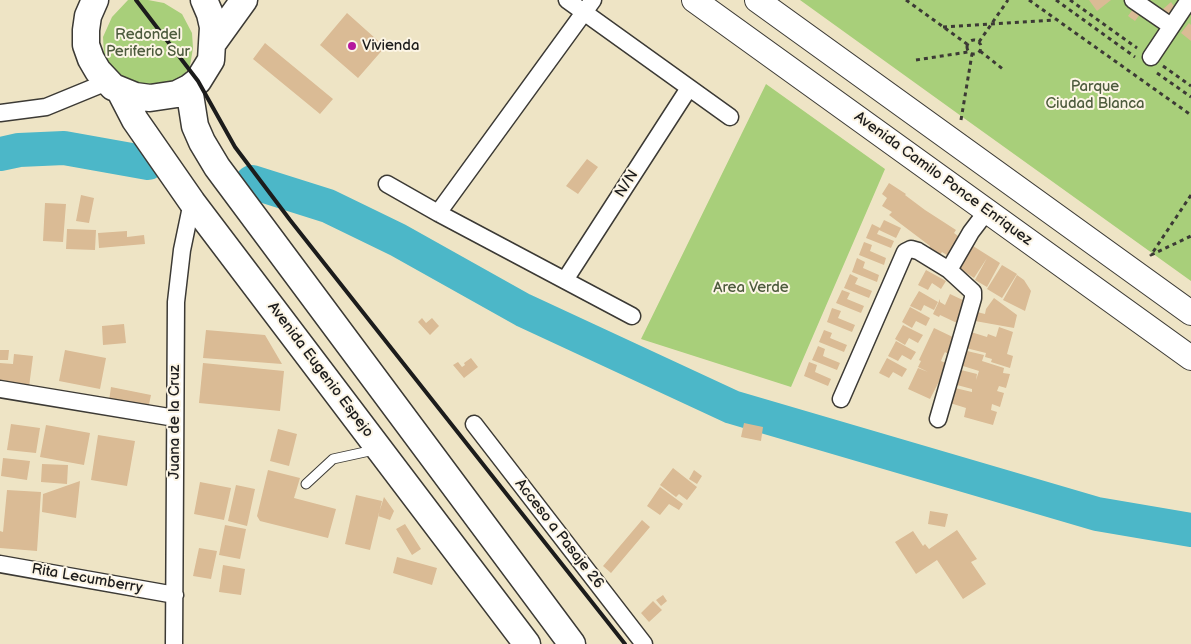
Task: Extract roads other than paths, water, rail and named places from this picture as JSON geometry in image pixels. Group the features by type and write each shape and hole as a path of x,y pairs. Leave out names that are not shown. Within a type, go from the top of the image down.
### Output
{"main road":[{"name":"Avenida Eugenio Espejo","path":"95,0 88,16 86,45 90,59 98,72 114,87 192,202 527,644"},
{"path":"114,87 135,96 150,98 177,94 198,81 211,60 212,21 204,0"},
{"path":"212,43 244,0"},
{"name":"Avenida Camilo Ponce Enriquez","path":"694,0 1191,358"},
{"path":"757,0 1191,313"},
{"path":"189,88 195,126 217,168 572,644"}],"street":[{"path":"567,0 589,6 689,88 730,118"},
{"path":"1133,0 1171,26"},
{"path":"1146,61 1188,0"},
{"path":"438,213 589,6"},
{"path":"0,113 46,106 114,87"},
{"name":"N/N","path":"565,280 689,88"},
{"path":"387,184 632,316"},
{"name":"Juana de la Cruz","path":"174,644 176,302 182,250 192,202"},
{"path":"949,270 971,232 987,211"},
{"path":"841,399 905,252 911,249 918,251 949,270 973,292 973,298 938,419"},
{"path":"0,390 175,418"},
{"name":"Acceso a Pasaje 26","path":"474,424 644,644"},
{"name":"Rita Lecumberry","path":"0,564 175,595"}],"lane":[{"path":"306,484 333,459 380,449"}],"waterway":[{"path":"0,154 19,150 64,148 148,163"},
{"path":"252,182 328,206 398,240 523,310 732,407 1097,514 1191,530"}],"railway":[{"path":"136,0 198,81 235,147 290,220 625,644"}],"place":[{"name":"Vivienda","path":"352,46"}],"park label":[{"name":"Redondel Periferio Sur","path":"148,44"},
{"name":"Parque Ciudad Blanca","path":"1095,96"},
{"name":"Area Verde","path":"751,288"}]}
